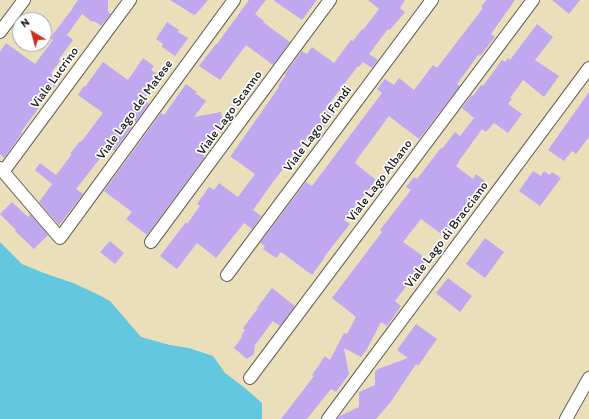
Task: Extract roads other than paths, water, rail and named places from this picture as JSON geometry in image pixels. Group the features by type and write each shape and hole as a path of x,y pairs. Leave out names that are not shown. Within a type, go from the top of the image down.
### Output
{"street":[{"path":"0,32 24,0"},
{"name":"Viale Lucrino","path":"2,170 130,0"},
{"name":"Viale Lago del Matese","path":"2,170 60,238 234,0"},
{"name":"Viale Lago Scanno","path":"151,242 330,0"},
{"name":"Viale Lago di Fondi","path":"227,275 432,0"},
{"name":"Viale Lago Albano","path":"250,378 533,0"},
{"name":"Viale Lago di Bracciano","path":"328,419 589,68"},
{"path":"566,419 589,378"}],"water":[{"path":"0,242 22,264 73,283 110,301 141,337 170,345 189,348 213,356 225,373 262,403 262,419 0,419"}]}
